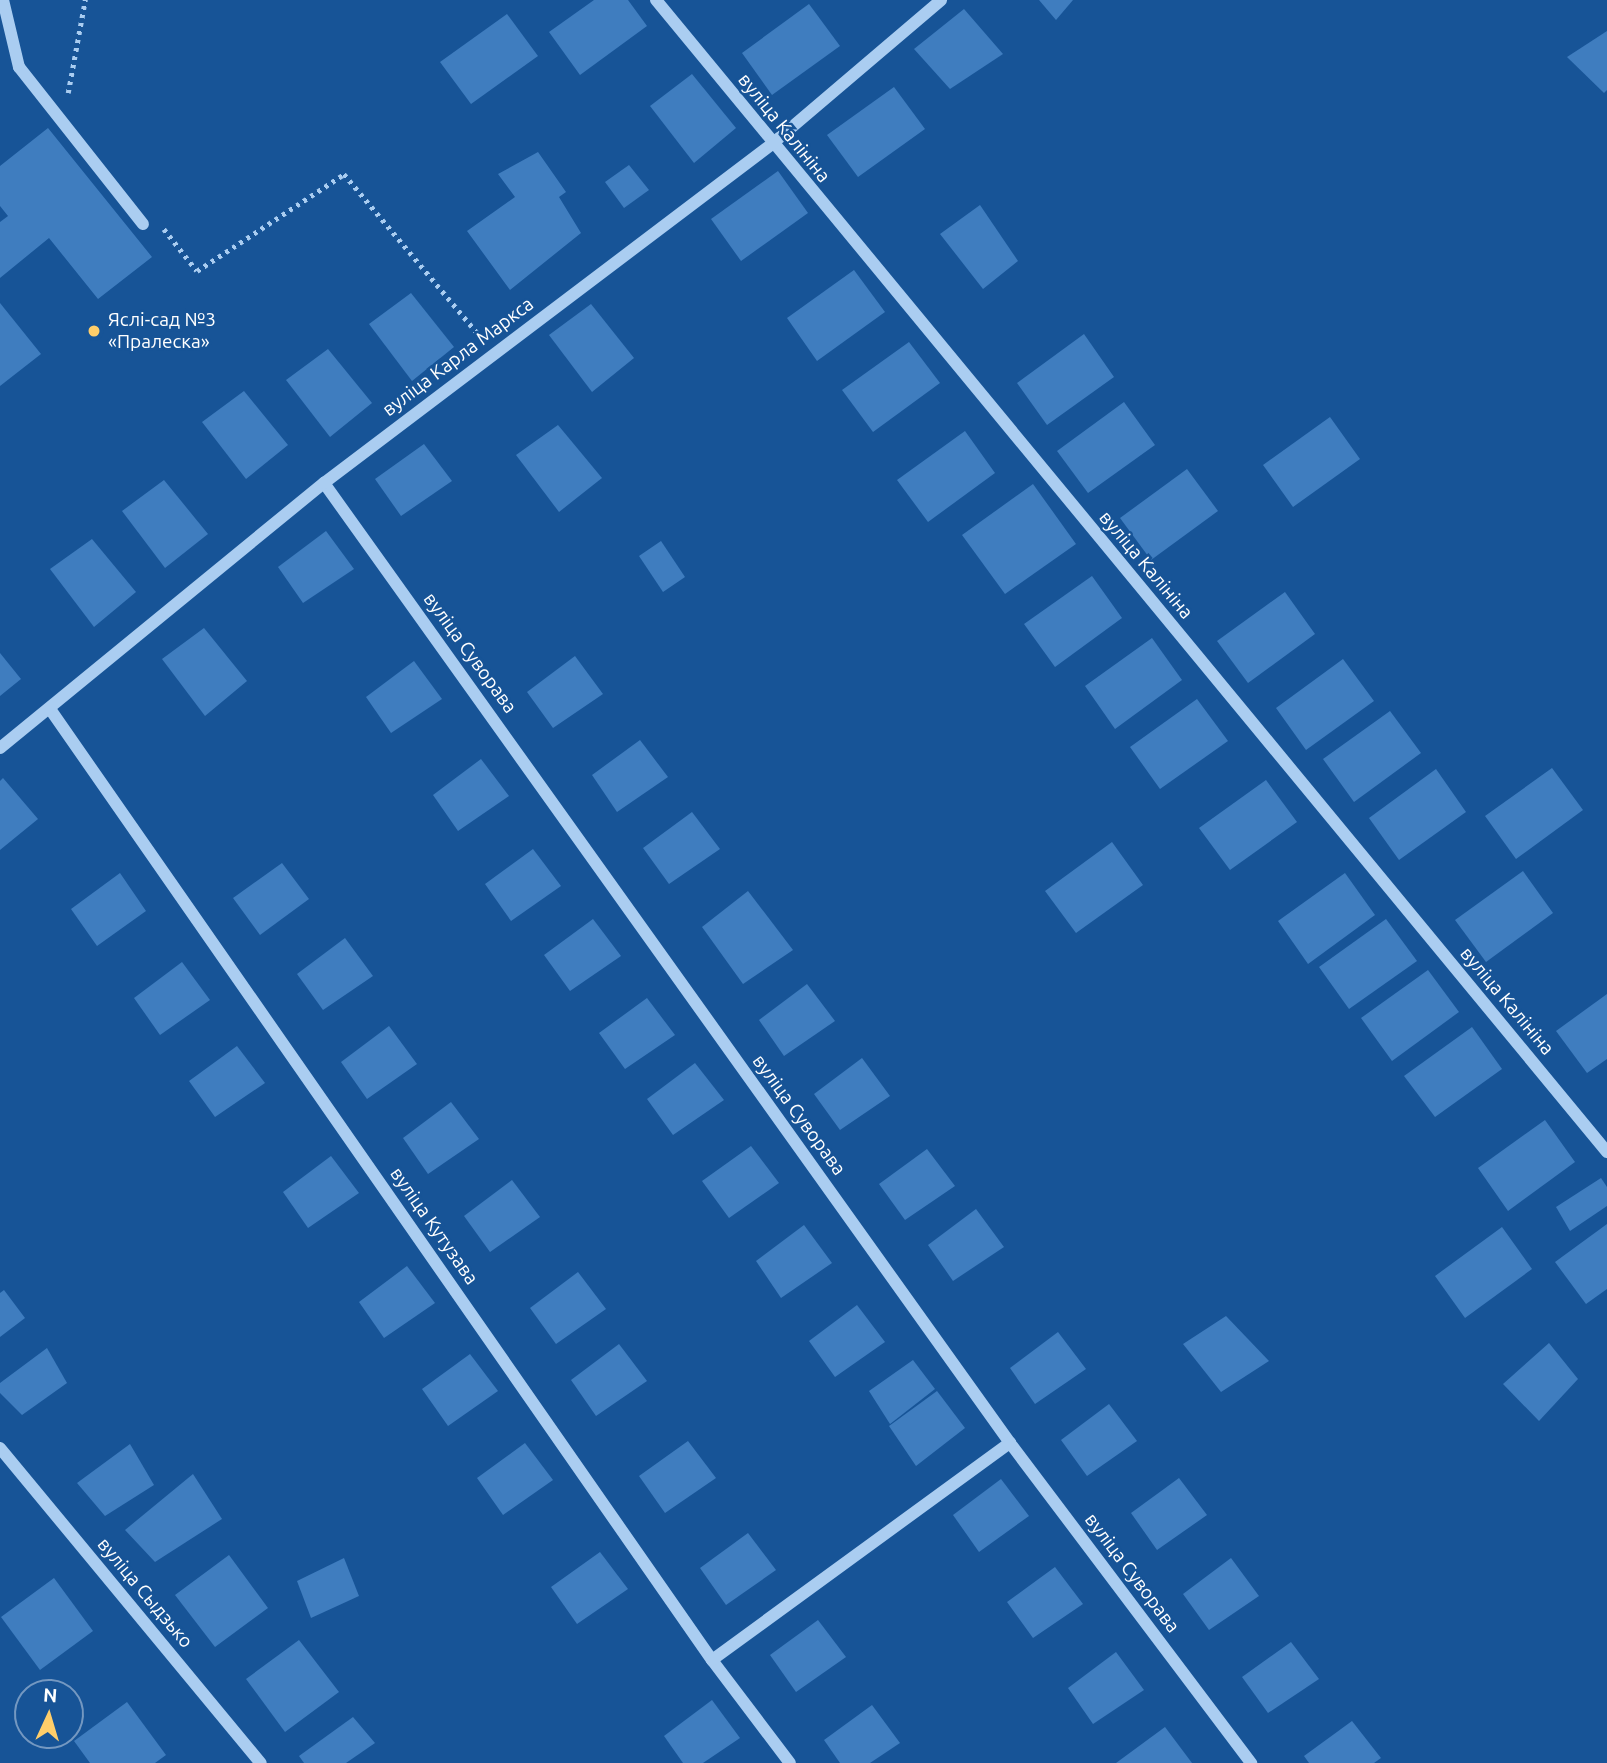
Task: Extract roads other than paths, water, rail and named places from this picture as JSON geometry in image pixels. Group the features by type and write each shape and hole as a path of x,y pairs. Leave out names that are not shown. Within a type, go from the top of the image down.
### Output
{"street":[{"path":"4,0 19,67 143,224"},
{"name":"вуліца Калініна","path":"656,0 772,144 1607,1152"},
{"name":"вуліца Карла Маркса","path":"0,747 50,709 324,483 772,144 941,0"},
{"name":"вуліца Суворава","path":"324,483 1010,1443 1251,1763"},
{"name":"вуліца Кутузава","path":"50,709 712,1660 790,1763"},
{"path":"712,1660 1010,1443"},
{"name":"вуліца Сыдзько","path":"0,1448 261,1763"}],"place":[{"name":"Яслі-сад №3 «Пралеска»","path":"94,331"}]}
